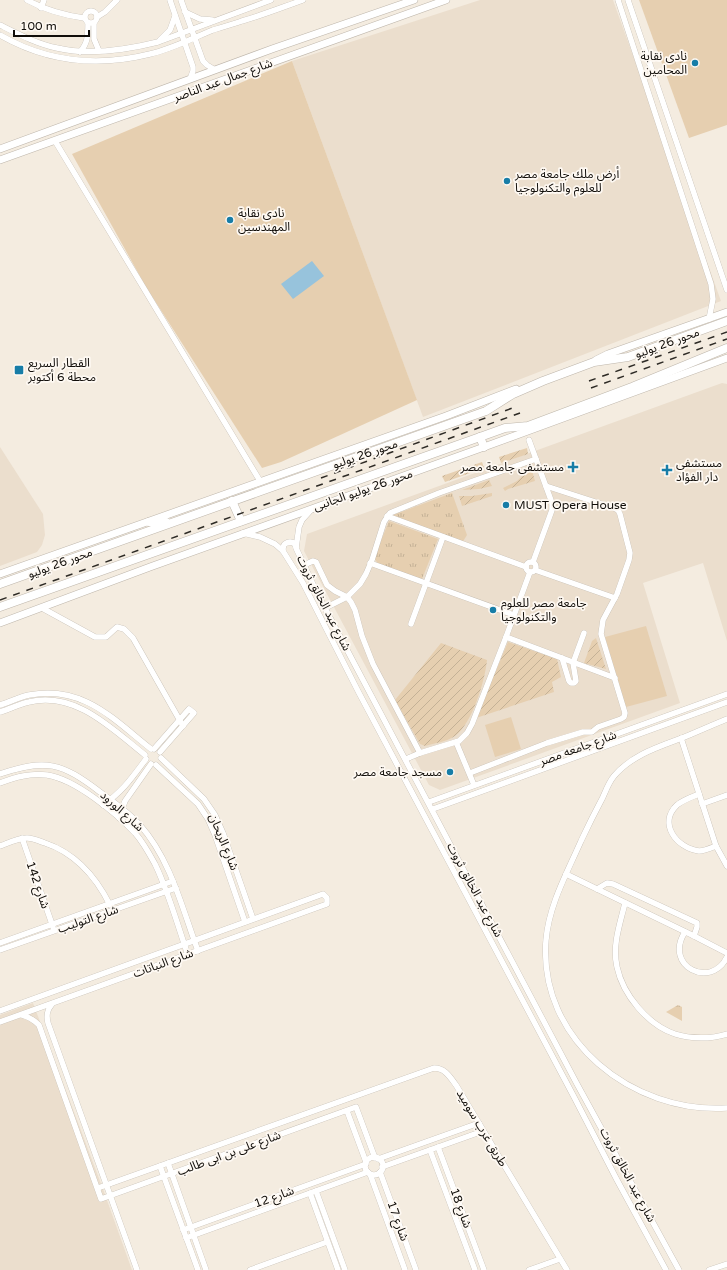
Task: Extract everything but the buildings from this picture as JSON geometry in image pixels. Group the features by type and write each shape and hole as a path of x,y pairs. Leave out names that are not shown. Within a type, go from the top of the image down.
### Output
{"highway":[{"name":"محور 26 يوليو","path":"0,584 486,411 513,394 594,362 628,357 727,321"},
{"name":"محور 26 يوليو","path":"0,607 505,428 528,426 595,403 727,348"},
{"path":"446,416 450,424"},
{"path":"480,437 484,447"},
{"path":"232,501 241,522"},
{"path":"149,522 171,522"}],"main road":[{"name":"شارع جمال عبد الناصر","path":"0,160 113,118 446,0"},
{"name":"شارع جمال عبد الناصر","path":"0,149 190,78 412,1"},
{"path":"412,1 408,5 408,9 410,12 414,12"},
{"path":"385,11 391,14 392,18 390,21"},
{"path":"108,109 109,114 113,118"},
{"path":"594,362 608,354 727,312"},
{"name":"محور 26 يوليو الجانبى","path":"0,623 150,566 484,447 595,403 727,358"},
{"path":"0,574 543,381"}],"street":[{"path":"27,0 40,8 89,21 105,12 117,0"},
{"path":"40,8 44,0"},
{"path":"170,0 193,67 194,71 190,78"},
{"path":"181,0 204,61 215,70"},
{"path":"0,25 35,42 80,52 99,51 139,47 158,42 271,0"},
{"path":"0,36 37,52 66,60 94,62 122,59 152,54 215,30 303,0"},
{"path":"618,0 711,284 714,299 709,319"},
{"path":"628,0 644,51 727,290"},
{"path":"97,17 94,12 90,11 86,14 99,51"},
{"path":"185,12 200,19 215,20"},
{"path":"158,42 170,30 175,15"},
{"path":"80,52 88,40 89,21"},
{"path":"55,140 260,481"},
{"path":"406,759 456,742 465,736 472,724 506,637 530,570 529,562 533,562 552,510 552,503 529,440"},
{"path":"325,608 347,597 363,580 387,516 393,512 439,493 536,459"},
{"path":"470,773 547,743 583,732 592,732 624,717 626,711 601,634 603,620 614,598 629,560 630,553 618,510 546,486"},
{"name":"شارع عبد الخالق ثروت","path":"313,507 302,520 299,527 296,548 304,565 325,608 578,1084 678,1268"},
{"path":"387,516 530,570 614,598"},
{"name":"شارع عبد الخالق ثروت","path":"243,533 268,540 275,544 283,551 303,583 359,693 666,1270"},
{"path":"411,624 443,537"},
{"path":"283,551 283,546 285,543 290,542 294,544 296,548"},
{"path":"304,565 313,561 316,562 327,585 347,597 355,610 362,636 373,664 420,753"},
{"path":"370,563 514,615"},
{"path":"42,608 95,637 106,637 117,628 124,629 133,638 183,726"},
{"path":"562,658 569,681 574,683 577,678 573,662 584,633"},
{"path":"506,637 615,678"},
{"path":"0,705 28,696 55,693 84,700 98,707 161,755"},
{"name":"شارع جامعه مصر","path":"429,802 727,694"},
{"path":"67,703 69,696"},
{"path":"0,712 29,702 41,700 54,700 77,706 93,715 146,757 153,765"},
{"name":"شارع جامعه مصر","path":"433,809 727,702"},
{"path":"103,805 124,788 146,757 147,751 152,749 189,709 194,713 161,755 159,762 153,765 128,797 119,818"},
{"path":"727,719 660,745 644,753 614,776 586,829 566,874 553,906 546,940 547,973 552,994 570,1032 594,1060 616,1078 634,1088 668,1102 701,1108 727,1108"},
{"path":"681,738 716,846 727,866"},
{"path":"456,742 474,785"},
{"name":"شارع الريحان","path":"161,755 204,798 215,815 223,832 253,919"},
{"name":"شارع الورود","path":"3,773 25,766 38,764 62,768 81,777 122,808 140,826 162,856 176,888 198,951"},
{"name":"شارع الريحان","path":"153,765 198,804 208,819 245,922"},
{"path":"3,773 8,780"},
{"name":"شارع الورود","path":"0,783 26,775 38,774 60,778 77,786 119,818 143,844 149,854 167,891 188,955"},
{"path":"699,794 678,804 673,810 669,824 671,832 679,843 694,850 701,851 716,846"},
{"path":"702,804 727,795"},
{"path":"215,835 223,832"},
{"path":"0,846 22,838 28,838 48,844 73,858 94,878 113,910"},
{"name":"شارع 142","path":"22,838 55,931"},
{"path":"566,874 727,953"},
{"name":"شارع التوليب","path":"0,947 52,924 173,881"},
{"path":"597,889 607,883 613,884 697,923 694,936"},
{"name":"شارع التوليب","path":"0,947 55,931 176,888"},
{"name":"شارع النباتات","path":"0,1010 322,894 327,898 327,904 0,1022"},
{"path":"625,903 618,931 616,955 617,967 633,1000 645,1014 658,1025 674,1034 695,1037 726,1036"},
{"path":"685,932 680,940 678,948 680,957 685,965 692,971 701,973 716,970 724,963 727,957"},
{"path":"52,1003 46,1016 48,1023 136,1270"},
{"path":"22,1015 28,1016 39,1026 98,1188"},
{"name":"طريق غرب سوميد","path":"353,1097 434,1068 438,1068 447,1073 479,1122 567,1270"},
{"name":"شارع على بن ابى طالب","path":"353,1097 98,1188 101,1199 356,1107 377,1158"},
{"path":"347,1111 369,1173 376,1174 381,1170 430,1150 483,1131"},
{"path":"366,1163 369,1159 377,1158 479,1122"},
{"name":"شارع 18","path":"438,1147 484,1270"},
{"name":"شارع 18","path":"430,1150 475,1270"},
{"path":"377,1158 381,1162 381,1170"},
{"path":"168,1163 206,1270"},
{"name":"شارع 12","path":"183,1230 366,1163"},
{"path":"160,1166 198,1270"},
{"name":"شارع 17","path":"381,1170 416,1270"},
{"name":"شارع 12","path":"186,1238 369,1173"},
{"name":"شارع 17","path":"369,1173 405,1270"},
{"path":"617,1180 627,1174"},
{"path":"316,1191 345,1270"},
{"path":"310,1193 338,1270"},
{"path":"250,1270 327,1242"},
{"path":"530,1270 560,1259"},
{"path":"709,1270 725,1266"},
{"path":"678,1268 682,1270"}],"shaded area":[{"name":"أرض ملك جامعة مصر للعلوم والتكنولوجيا","path":"480,0 613,0 721,301 423,417 292,61"},
{"name":"جامعة مصر للعلوم والتكنولوجيا","path":"722,383 727,384 727,641 703,563 643,583 680,703 440,790 429,785 304,551 307,534"},
{"path":"0,447 43,514 45,535 42,545 37,552 0,566"},
{"path":"33,1003 132,1270 0,1270 0,1015"}],"green space":[{"name":"نادى نقابة المحامين","path":"639,0 727,0 727,125 689,138"},
{"name":"نادى نقابة المهندسين","path":"292,61 417,400 281,462 262,468 146,287 72,154"},
{"path":"527,448 528,454 501,463 499,457"},
{"path":"482,462 484,468 445,482 442,476"},
{"path":"531,467 535,481 505,491 503,488 517,481"},
{"path":"489,480 492,486 479,489 462,490"},
{"path":"452,493 467,535 462,543 393,517 393,515"},
{"path":"492,493 492,496 462,506 459,496 472,496"},
{"path":"389,521 438,539 422,579 379,565 374,558"},
{"path":"646,626 667,696 626,707 605,637"},
{"path":"596,638 606,669 584,663 592,641"},
{"path":"508,642 557,659 561,677 552,682 554,692 476,718"},
{"path":"441,643 487,660 486,669 477,701 467,722 461,730 448,740 425,746 420,744 395,700"},
{"path":"511,717 521,749 495,757 485,725"},
{"path":"678,1005 682,1007 682,1021 666,1012"}],"water":[{"path":"312,261 324,276 293,299 281,284"}],"railway":[{"path":"589,381 727,332"},
{"path":"591,388 727,339"},
{"path":"321,478 518,406"},
{"path":"0,600 520,413"}],"place":[{"name":"نادى نقابة المحامين","path":"695,63"},
{"name":"أرض ملك جامعة مصر للعلوم والتكنولوجيا","path":"507,181"},
{"name":"نادى نقابة المهندسين","path":"230,220"},
{"name":"القطار السريع محطة 6 أكتوبر","path":"19,370"},
{"name":"مستشفى جامعة مصر","path":"573,467"},
{"name":"مستشفى دار الفؤاد","path":"667,470"},
{"name":"MUST Opera House","path":"506,505"},
{"name":"جامعة مصر للعلوم والتكنولوجيا","path":"493,610"},
{"name":"مسجد جامعة مصر","path":"450,772"}]}
